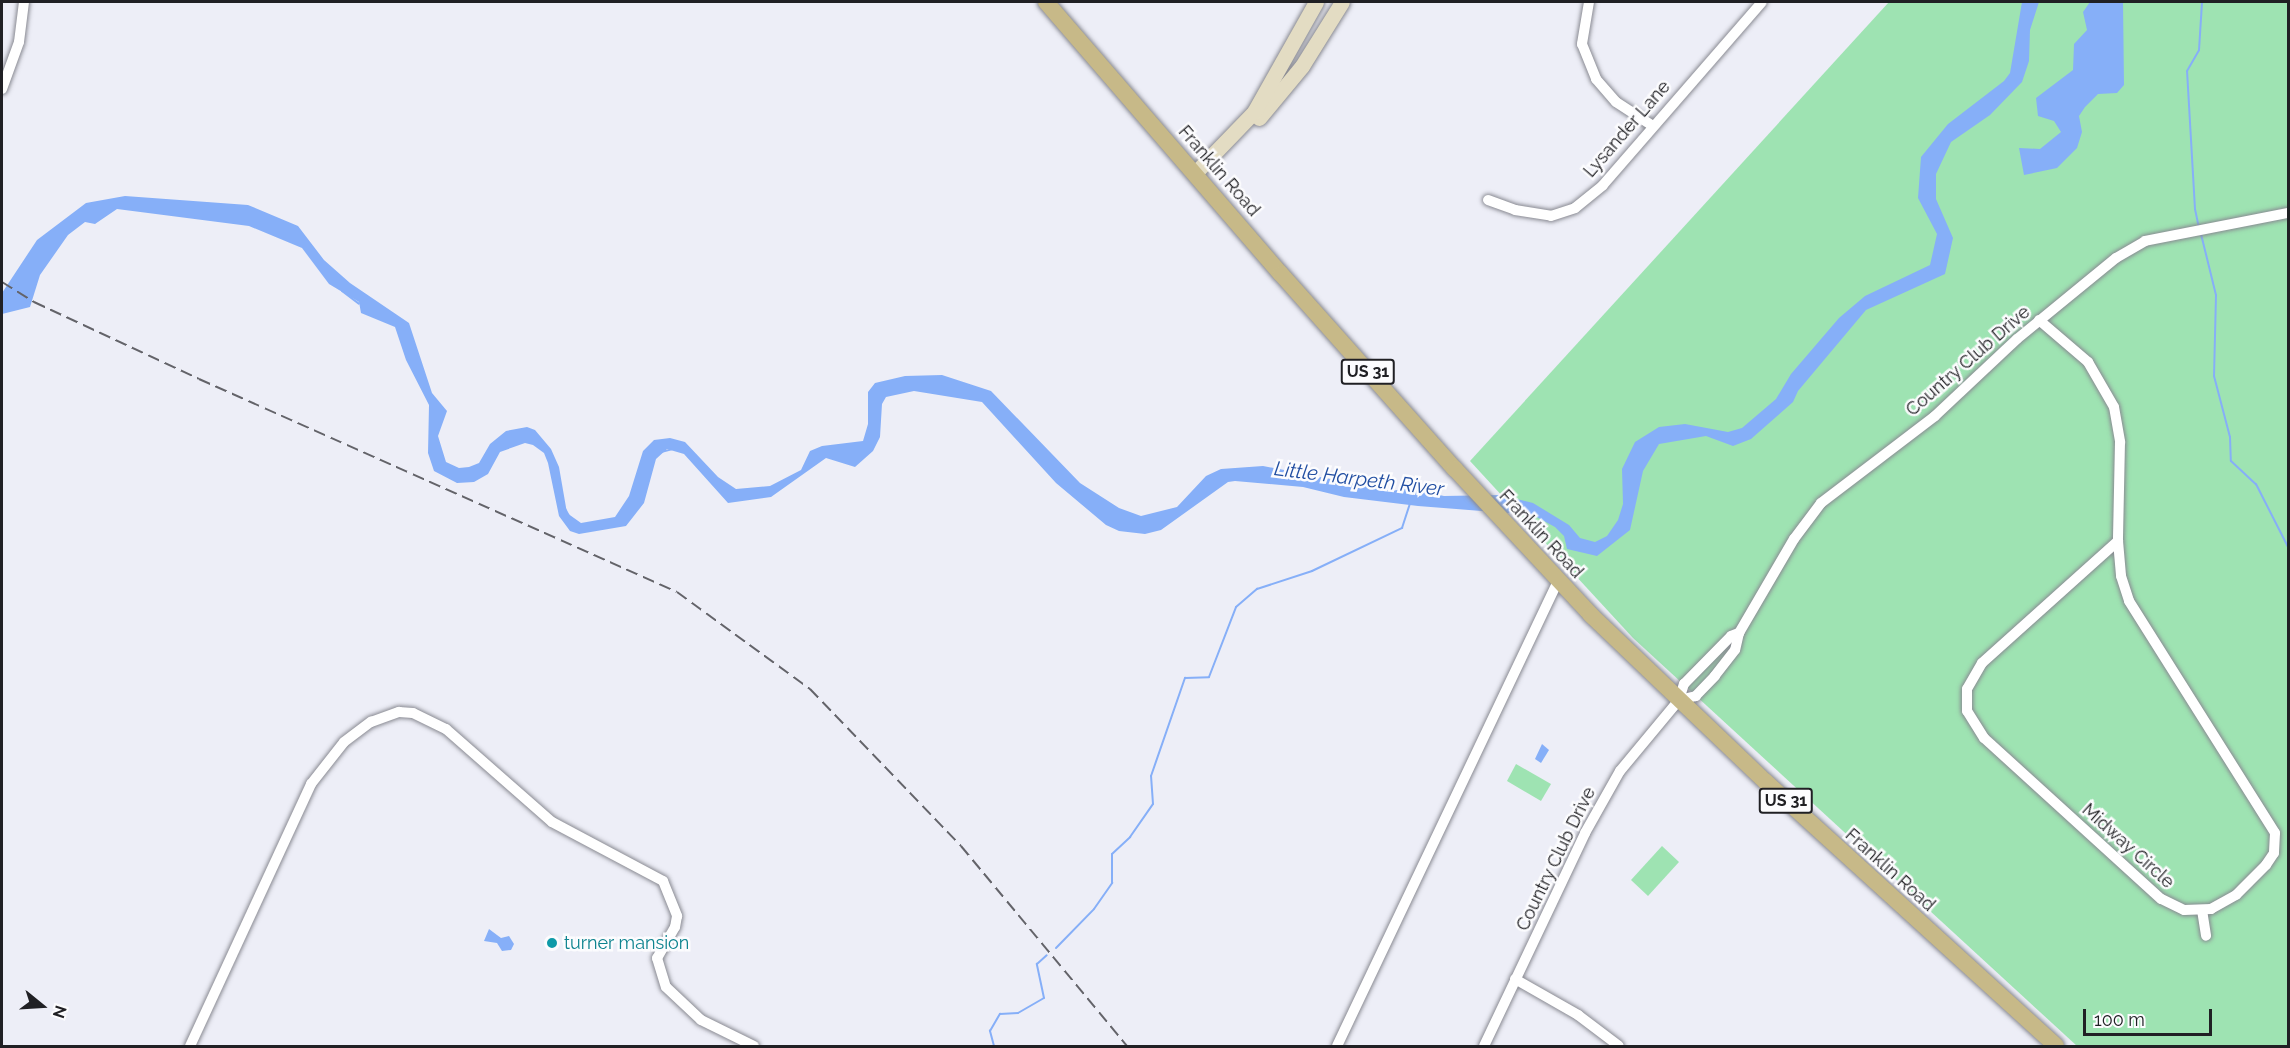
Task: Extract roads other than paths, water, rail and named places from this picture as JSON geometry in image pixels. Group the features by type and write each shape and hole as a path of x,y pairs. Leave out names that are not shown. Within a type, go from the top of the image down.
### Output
{"main road":[{"name":"Franklin Road","path":"1046,2 1455,469 1558,581 1679,700 2056,1047"},
{"path":"1195,173 1243,127 1270,88 1316,2"},
{"path":"1243,127 1259,118 1280,95 1342,2"}],"street":[{"path":"2,89 19,42 24,2"},
{"path":"1589,2 1582,44 1596,79 1616,102 1653,126"},
{"name":"Lysander Lane","path":"1488,200 1515,210 1551,216 1575,208 1603,185 1762,2"},
{"name":"Country Club Drive","path":"1679,700 1696,696 1735,650 1739,633 1799,531 1821,503 1935,416 2039,320 2137,244 2186,232 2289,213"},
{"path":"2039,320 2088,362 2114,407 2120,442 2118,541 2123,585 2134,610 2275,833 2274,853 2266,865 2228,901 2202,910 2206,936"},
{"name":"Midway Circle","path":"2118,541 1982,663 1967,689 1967,711 1984,738 2153,893 2178,908 2202,910"},
{"path":"1337,1047 1558,581"},
{"name":"Country Club Drive","path":"1484,1047 1600,805 1629,758 1679,700 1684,684 1731,636 1739,633"},
{"path":"190,1047 311,784 344,742 371,722 399,712 413,713 446,729 552,822 663,880 677,916 675,927 657,958 666,987 701,1020 754,1047"},
{"path":"1515,979 1578,1014 1619,1047"}],"water":[{"path":"2022,2 2039,2 2030,30 2029,61 2022,82 1990,115 1951,142 1936,174 1936,199 1953,238 1945,274 1866,310 1798,391 1793,402 1751,439 1733,446 1706,436 1659,444 1643,471 1630,530 1597,556 1567,549 1564,536 1555,527 1533,515 1418,506 1344,497 1303,487 1235,481 1228,482 1161,530 1145,534 1119,531 1106,525 1056,483 982,402 914,391 886,397 882,404 880,437 873,451 855,467 826,458 771,497 728,503 684,454 667,449 656,459 644,503 626,526 579,534 570,531 559,516 548,463 544,453 533,445 525,443 500,452 488,474 474,482 457,483 434,471 428,453 429,405 406,360 395,327 361,313 359,302 329,284 302,248 249,226 117,209 95,224 85,222 68,235 40,275 30,307 2,314 2,293 37,240 86,203 125,196 248,205 298,226 324,260 350,283 409,323 432,393 447,411 438,436 446,462 459,468 469,467 479,463 490,444 506,431 527,427 535,430 551,449 559,467 567,513 581,523 615,517 629,496 643,451 654,440 670,438 685,442 718,477 736,489 770,486 801,470 810,451 822,446 863,441 868,424 868,392 875,383 905,376 942,375 991,391 1080,483 1119,508 1141,516 1177,507 1206,476 1221,469 1263,466 1392,491 1407,488 1444,496 1500,495 1533,503 1569,525 1580,538 1595,542 1607,536 1618,520 1623,504 1622,469 1635,442 1659,427 1685,424 1728,432 1742,428 1776,399 1791,374 1839,318 1865,296 1930,265 1937,234 1918,198 1921,157 1948,124 2004,81 2010,73"},
{"path":"2090,2 2123,2 2124,85 2117,93 2098,94 2085,107 2079,116 2082,132 2077,148 2057,168 2024,175 2019,148 2040,149 2061,132 2054,121 2038,116 2036,98 2073,70 2074,44 2087,30 2083,12"},
{"path":"1542,744 1549,750 1541,763 1535,759"},
{"path":"489,929 501,938 509,936 514,944 511,950 502,951 497,943 484,941"}],"waterway":[{"path":"2199,228 2195,209 2187,71 2199,50 2202,2"},
{"path":"2201,234 2216,295 2214,376 2230,437 2231,461 2256,484 2288,547"},
{"name":"Little Harpeth River","path":"342,291 359,304"},
{"name":"Little Harpeth River","path":"661,452 673,449"},
{"path":"1056,948 1094,909 1112,883 1112,854 1130,837 1153,804 1151,776 1185,678 1209,677 1236,607 1257,589 1312,571 1402,528 1410,504"},
{"name":"Little Harpeth River","path":"563,505 569,516"},
{"path":"994,1046 990,1031 1000,1014 1018,1013 1044,998 1037,964 1047,955"}],"railway":[{"path":"2,282 34,302 199,379 677,592 810,689 961,846 1127,1046"}],"place":[{"name":"turner mansion","path":"552,943"}]}
